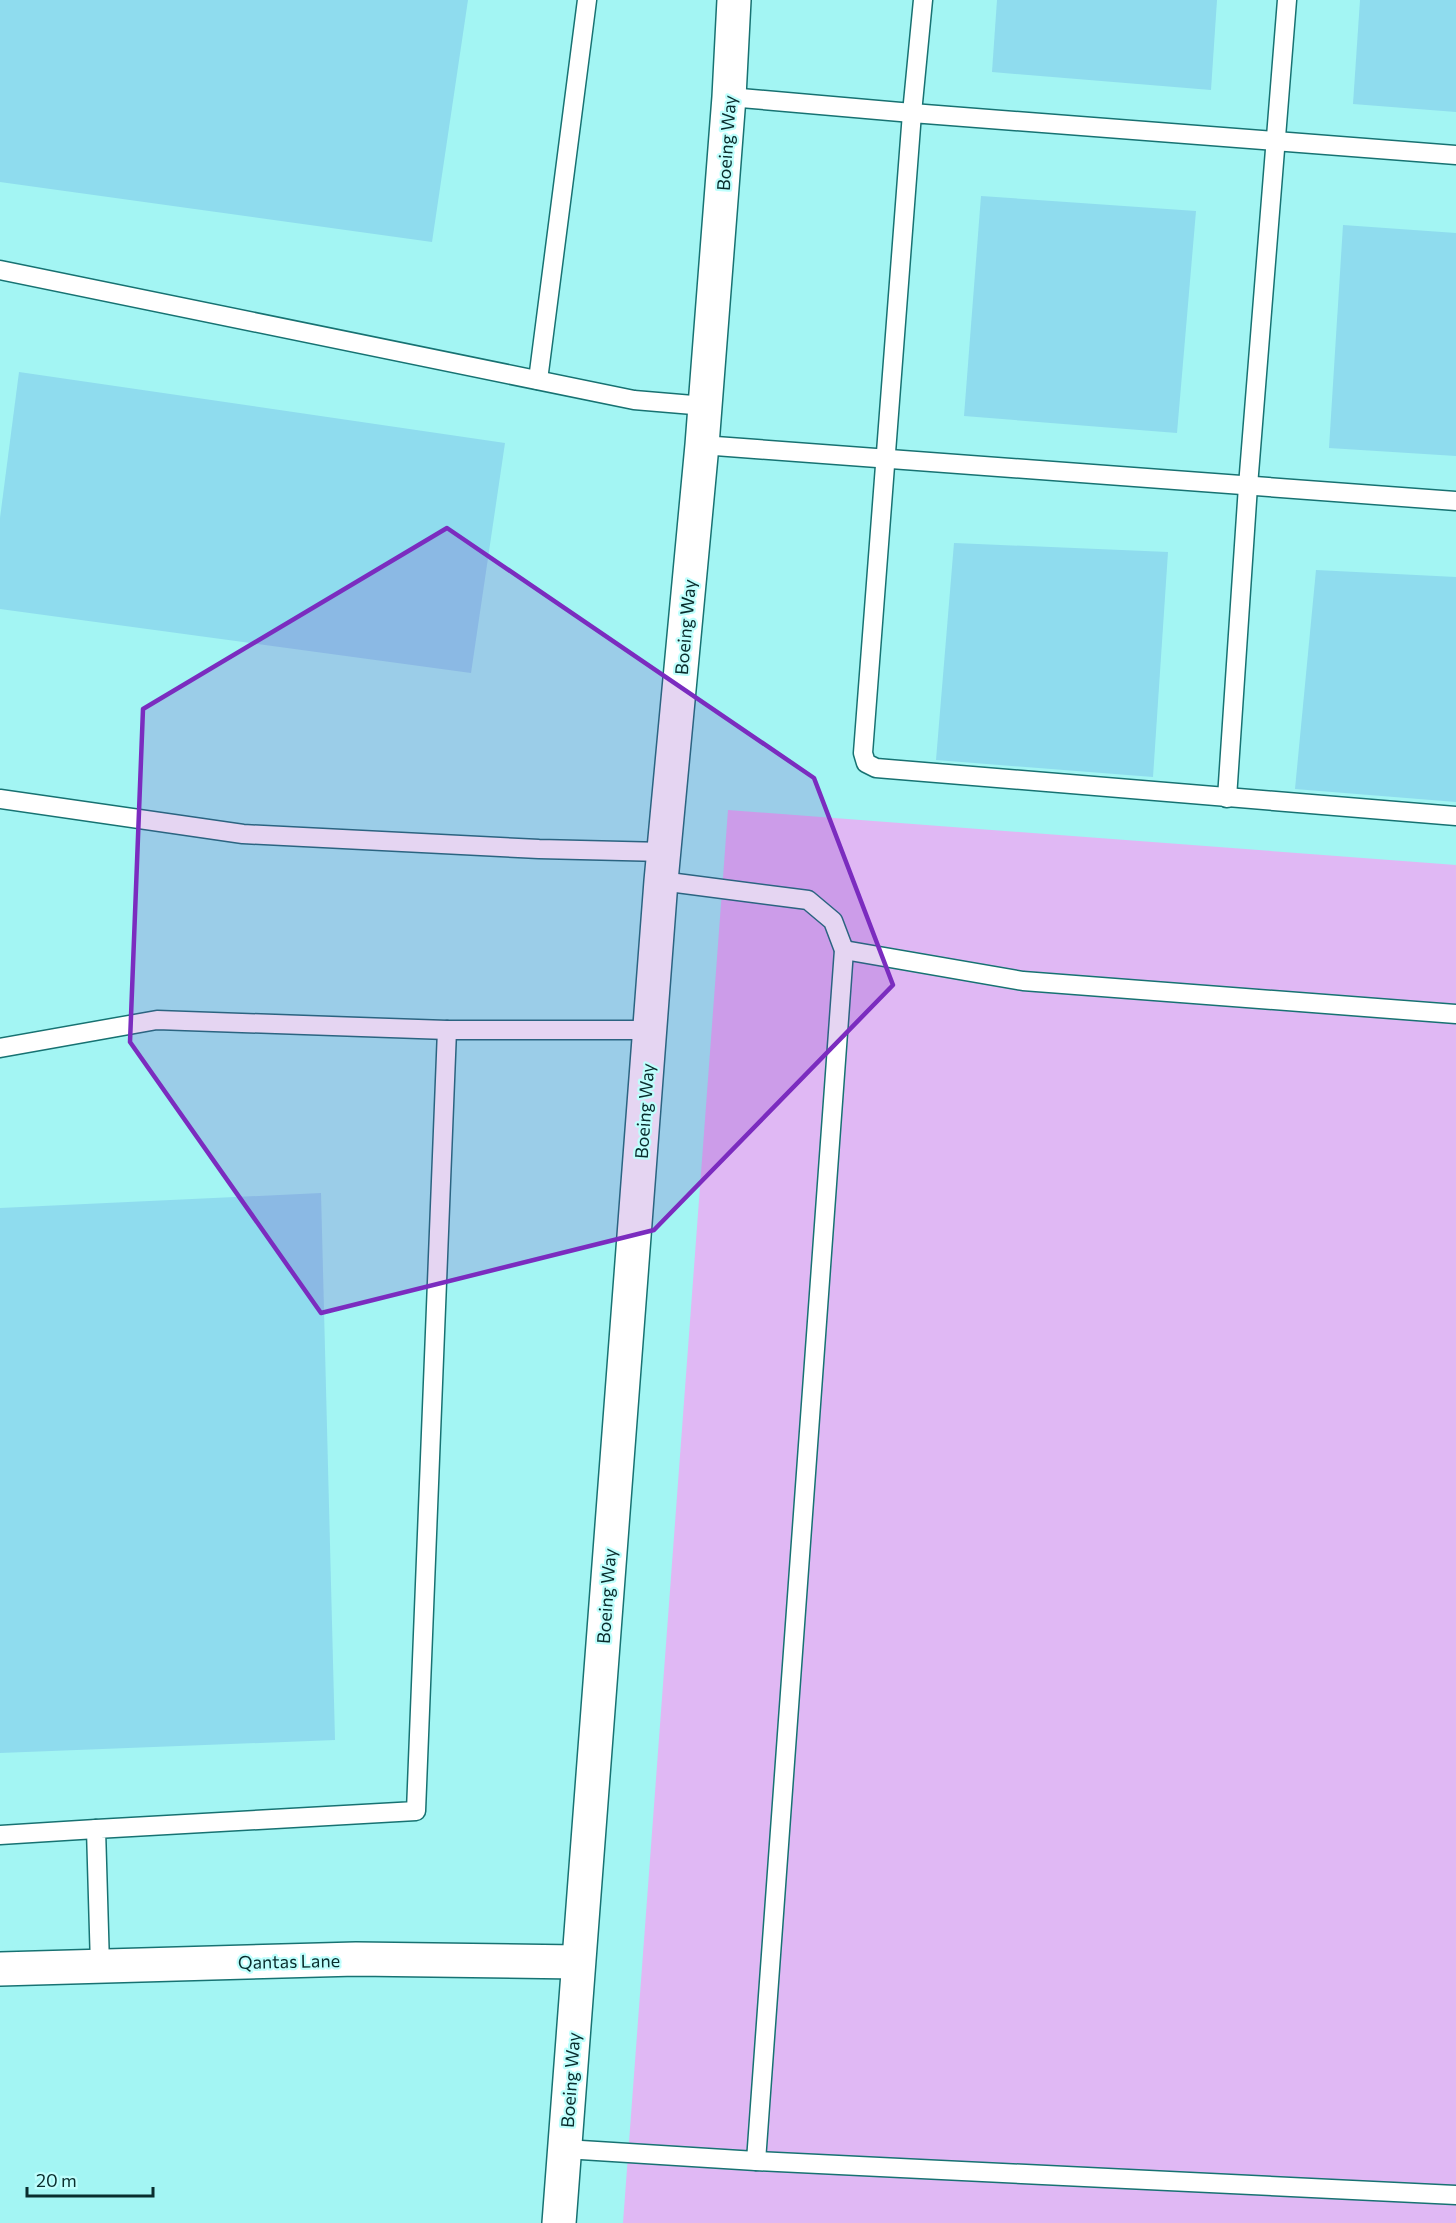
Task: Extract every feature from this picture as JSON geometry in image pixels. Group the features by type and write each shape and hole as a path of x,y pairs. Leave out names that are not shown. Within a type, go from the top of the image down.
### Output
{"street":[{"name":"Boeing Way","path":"560,2223 662,866 702,445 729,97 734,0"},
{"name":"Qantas Lane","path":"0,1969 356,1959 578,1962"}],"lane":[{"path":"538,380 587,0"},
{"path":"923,0 912,113 863,753 866,763 876,768 1456,816"},
{"path":"1227,798 1248,486 1287,0"},
{"path":"729,97 1456,154"},
{"path":"0,270 634,400 705,406"},
{"path":"702,445 1456,501"},
{"path":"0,799 243,834 538,849 662,866 808,900 833,921 843,950 756,2161"},
{"path":"843,950 1023,981 1456,1014"},
{"path":"0,1048 157,1020 447,1030 650,1030"},
{"path":"0,1835 416,1811 447,1030"},
{"path":"96,1829 100,1966"},
{"path":"565,2149 756,2161 1456,2195"}],"highlighted area":[{"path":"447,528 814,778 893,985 654,1230 321,1313 130,1042 143,709"}],"shaded area":[{"path":"728,810 1456,865 1456,2223 623,2223"}],"building":[{"path":"0,0 468,0 432,242 0,182"},
{"path":"997,0 1217,0 1211,90 992,72"},
{"path":"1360,0 1456,0 1456,112 1353,104"},
{"path":"981,196 1196,211 1177,433 964,416"},
{"path":"1343,225 1456,233 1456,456 1329,448"},
{"path":"19,372 505,443 471,673 0,609 0,518"},
{"path":"954,543 1168,552 1153,777 936,760"},
{"path":"1316,570 1456,577 1456,802 1295,789"},
{"path":"321,1193 335,1740 0,1753 0,1208"}]}
